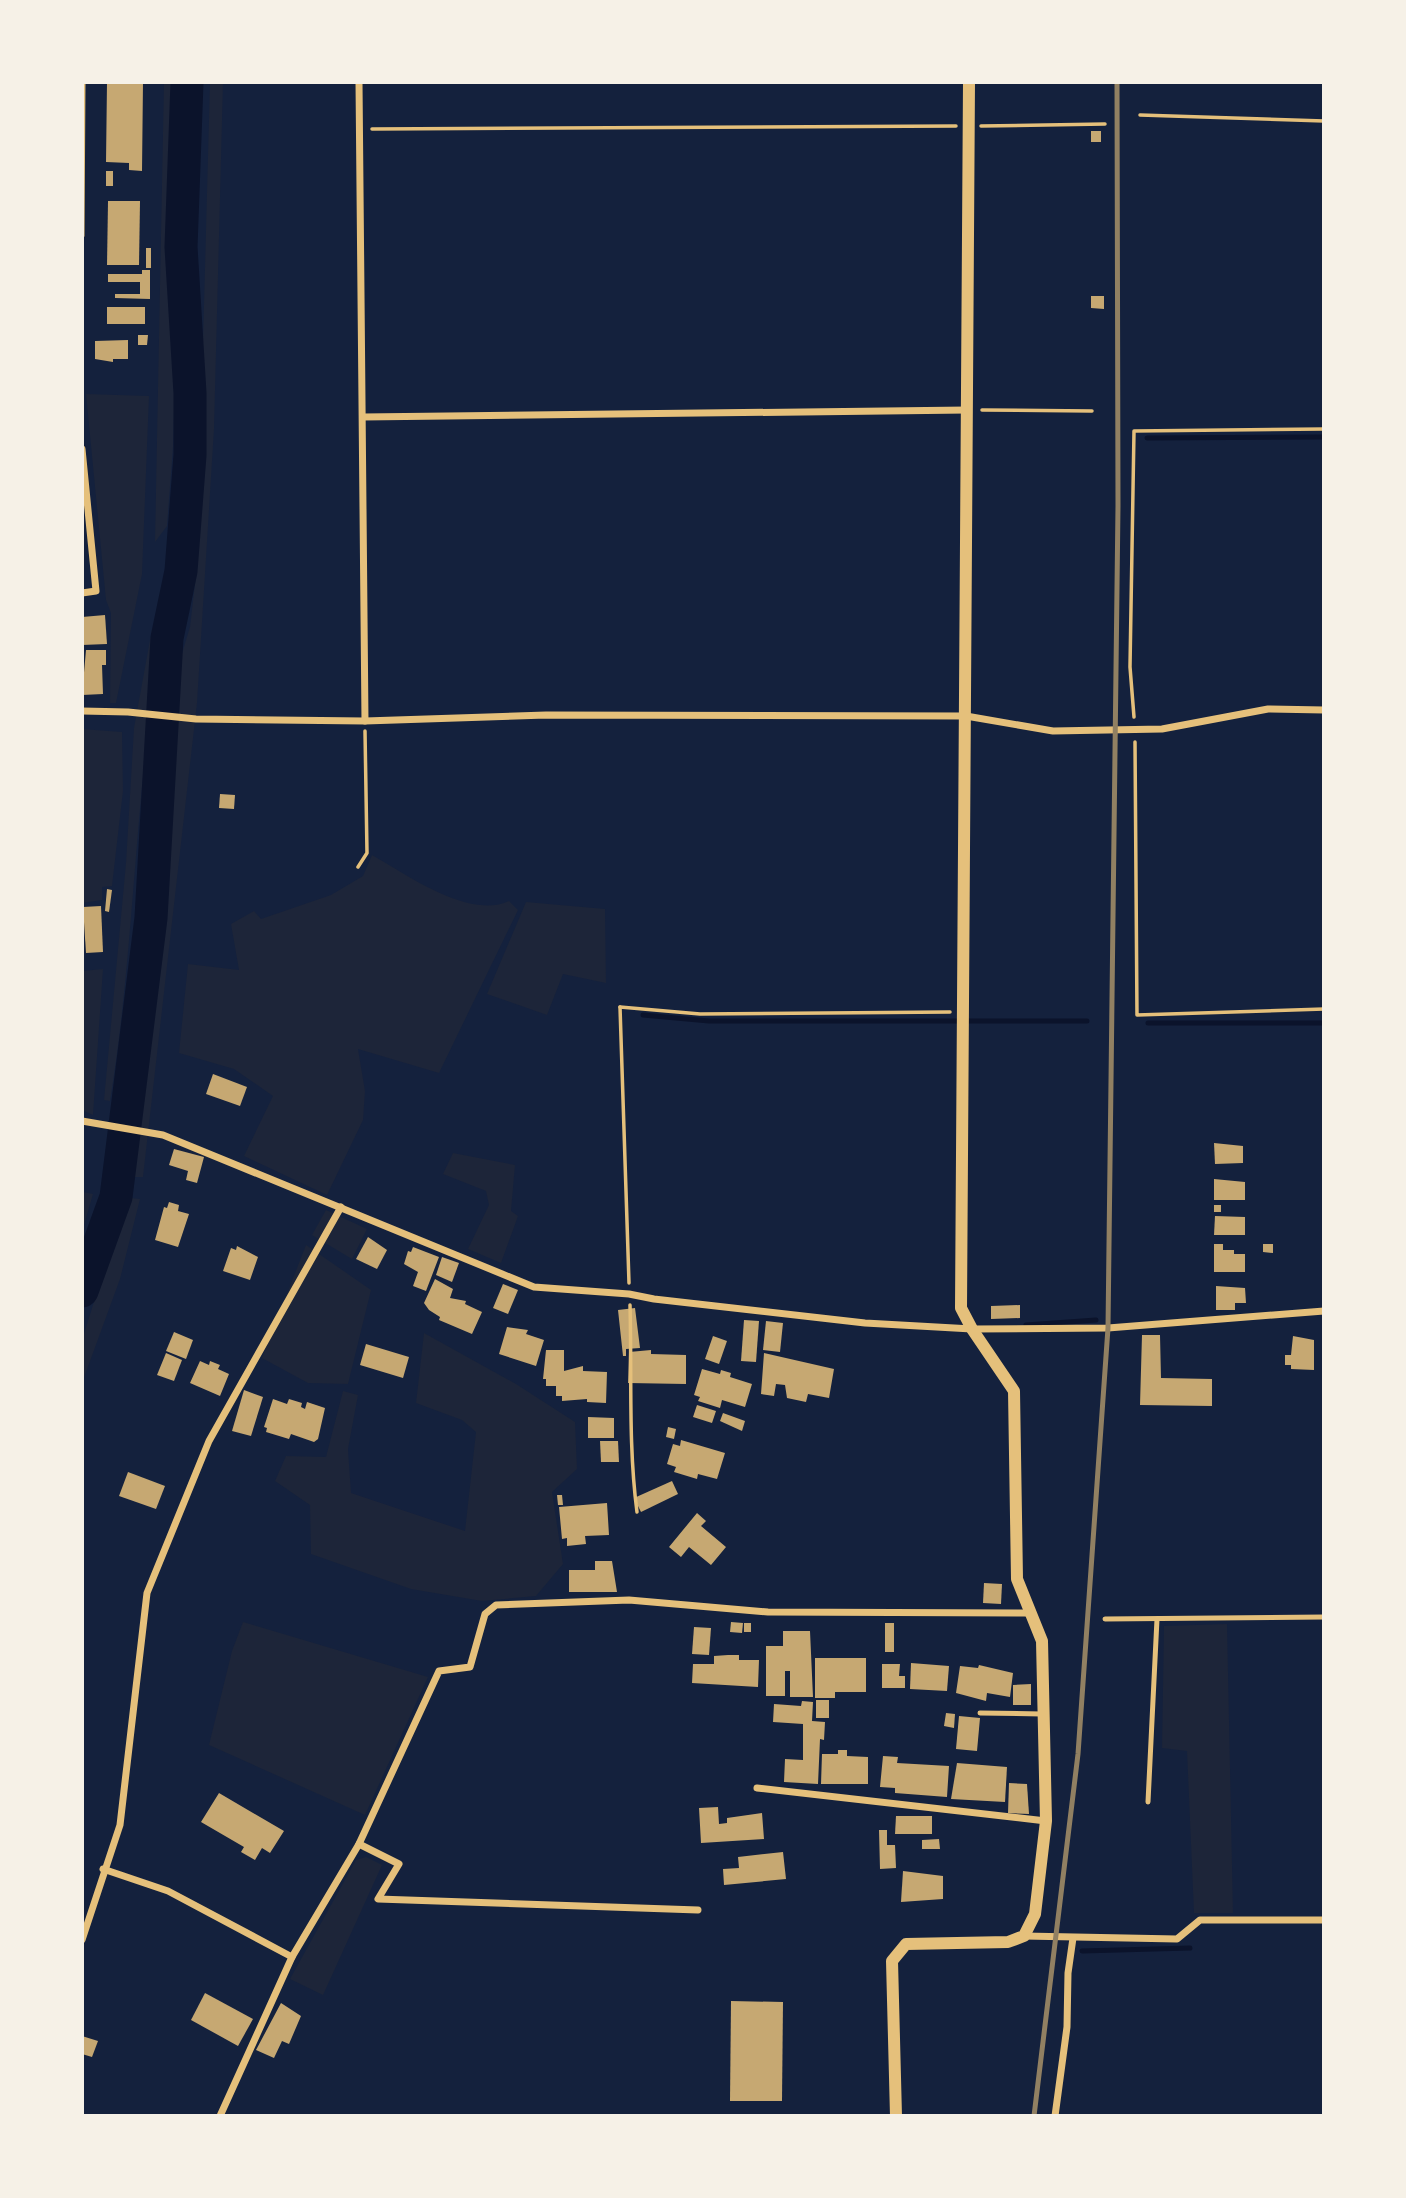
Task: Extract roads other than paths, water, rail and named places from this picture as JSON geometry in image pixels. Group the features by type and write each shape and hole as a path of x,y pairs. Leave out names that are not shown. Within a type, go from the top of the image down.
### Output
{"street":[{"path":"359,82 365,721"},
{"path":"969,82 969,410 961,1308 1014,1391 1017,1579 1042,1642 1046,1821 1035,1914 1024,1936"},
{"path":"363,417 969,410"},
{"path":"82,449 96,591 82,593"},
{"path":"82,712 128,712 196,719 365,721 546,715 966,716 1053,731 1162,729 1268,709 1324,710"},
{"path":"82,1121 163,1135 534,1287 629,1294 654,1300 865,1323 972,1329 1108,1328 1324,1311"},
{"path":"82,1940 103,1869 120,1825 147,1593 209,1441 341,1207"},
{"path":"220,2116 292,1957 359,1844 439,1671 470,1667 485,1614 496,1605 629,1600 768,1612 1031,1614"},
{"path":"757,1788 1046,1821"},
{"path":"359,1844 399,1864 378,1899 698,1910"},
{"path":"103,1869 168,1891 292,1957"},
{"path":"897,2116 892,1961 905,1944 1008,1942 1024,1936 1177,1939 1200,1920 1324,1920"},
{"path":"1055,2116 1067,2027 1068,1973 1073,1938"}],"lane":[{"path":"82,236 83,82"},
{"path":"1105,1619 1324,1617"},
{"path":"1148,1802 1157,1619"},
{"path":"980,1713 1045,1714"}],"waterway":[{"path":"82,1291 116,1197 151,918 167,638 181,571 190,455 190,393 181,247 187,82"},
{"path":"1147,438 1324,437"},
{"path":"643,1015 709,1021 1087,1021"},
{"path":"1148,1023 1324,1023"},
{"path":"1026,1325 1096,1320"},
{"path":"1082,1951 1190,1948"}],"railway":[{"path":"1034,2116 1078,1754 1108,1328 1118,506 1117,82"}]}
